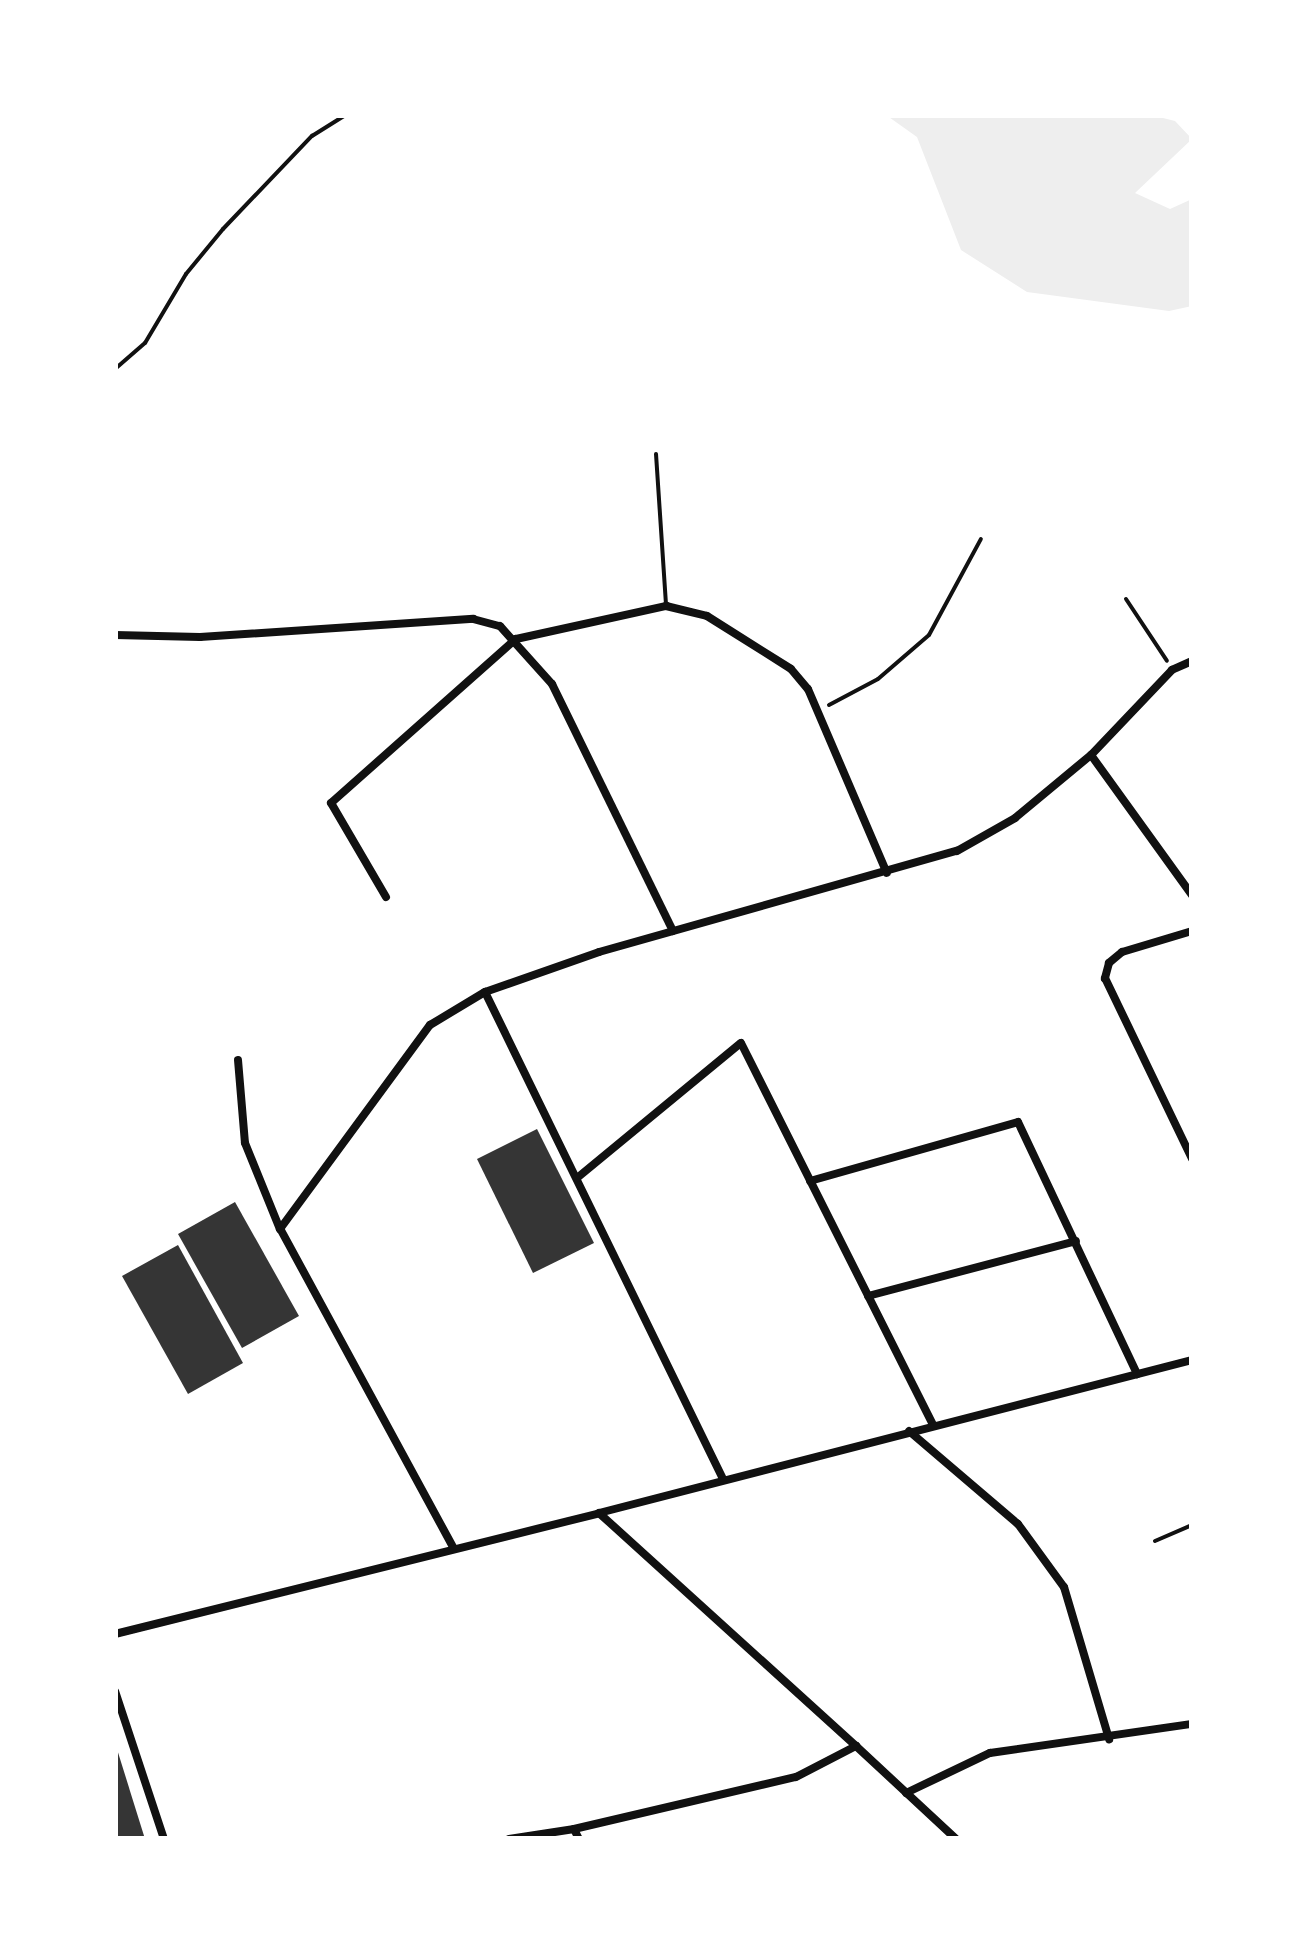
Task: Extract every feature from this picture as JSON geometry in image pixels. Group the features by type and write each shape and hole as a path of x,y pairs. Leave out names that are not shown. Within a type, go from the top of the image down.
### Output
{"street":[{"path":"386,897 332,803 516,638 666,606 707,616 791,669 820,710 886,873"},
{"path":"115,636 200,638 473,619 516,638 562,702 673,931"},
{"path":"280,1228 430,1026 485,992 673,931 886,873 991,835 1092,755 1172,670 1192,661"},
{"path":"1092,755 1192,895"},
{"path":"1192,931 1114,956 1104,978 1192,1159"},
{"path":"485,992 723,1479"},
{"path":"578,1178 741,1043 933,1425"},
{"path":"238,1060 246,1143 280,1228 453,1548"},
{"path":"810,1181 1018,1122 1137,1374"},
{"path":"868,1296 1076,1241"},
{"path":"115,1634 1192,1360"},
{"path":"910,1430 1018,1524 1064,1586 1110,1739"},
{"path":"598,1512 956,1839"},
{"path":"115,1691 164,1839"},
{"path":"906,1792 990,1753 1110,1739 1192,1724"},
{"path":"509,1839 574,1829 796,1777 856,1746"},
{"path":"574,1829 579,1839"}],"lane":[{"path":"115,369 145,343 186,274 223,229 312,136 346,115"},
{"path":"656,454 666,606"},
{"path":"1155,1541 1192,1525"}],"path":[{"path":"820,710 878,679 929,636 981,538"},
{"path":"1126,600 1172,670"}],"shaded area":[{"path":"886,115 1151,115 1175,121 1192,139 1135,193 1170,209 1192,199 1192,306 1169,311 1027,292 961,250 917,137"}],"building":[{"path":"537,1129 594,1243 533,1273 477,1159"},
{"path":"235,1202 299,1316 242,1348 178,1234"},
{"path":"178,1245 243,1363 188,1394 122,1276"},
{"path":"116,1746 145,1839 115,1839"}]}
